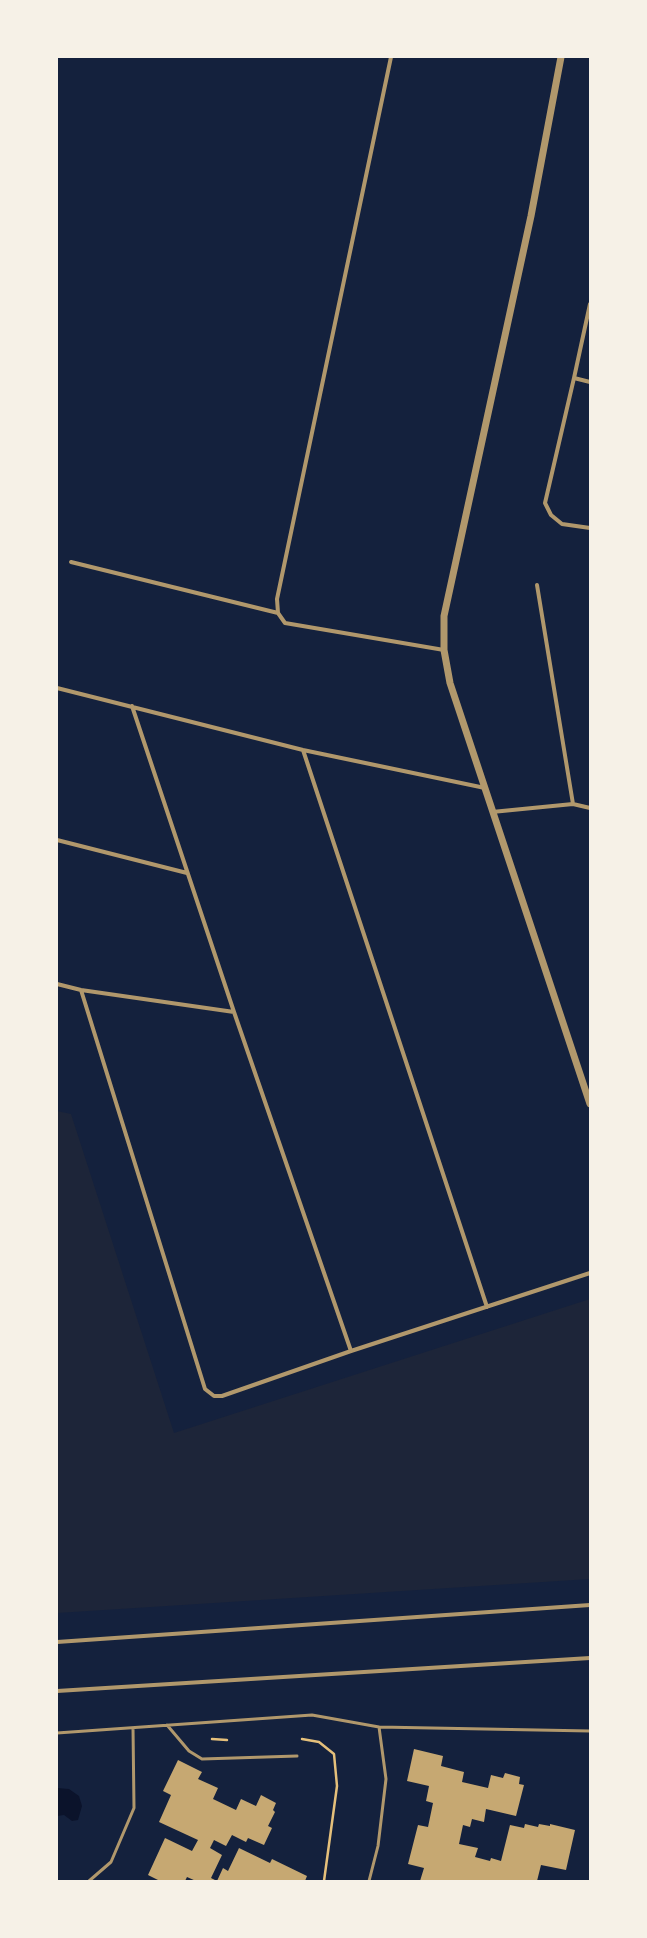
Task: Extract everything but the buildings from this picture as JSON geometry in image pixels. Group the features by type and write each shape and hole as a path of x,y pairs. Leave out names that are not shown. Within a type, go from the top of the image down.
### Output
{"street":[{"path":"391,57 277,598 278,613 285,623 444,650"},
{"path":"561,57 530,223 444,616 444,650 450,683 590,1104"},
{"path":"590,304 545,503 550,515 562,524 590,528"},
{"path":"574,378 590,382"},
{"path":"71,562 278,613"},
{"path":"537,586 574,804"},
{"path":"57,688 303,750 485,788"},
{"path":"132,706 234,1012 350,1351"},
{"path":"303,750 488,1307"},
{"path":"492,812 574,804 590,808"},
{"path":"57,840 187,872"},
{"path":"57,984 82,990 234,1012"},
{"path":"82,990 205,1389 214,1396 222,1396 350,1351 590,1273"},
{"path":"57,1642 590,1605"},
{"path":"57,1691 590,1658"}],"lane":[{"path":"57,1733 312,1715 379,1727 590,1731"},
{"path":"167,1725 188,1751 202,1759 297,1756"},
{"path":"369,1881 378,1846 386,1779 379,1727"},
{"path":"90,1881 111,1862 134,1808 133,1728"}],"shaded area":[{"path":"57,1111 71,1114 174,1433 590,1299 590,1579 57,1613"},
{"path":"57,1788 69,1789 79,1796 82,1806 78,1820 72,1821 64,1815 57,1816"}]}
